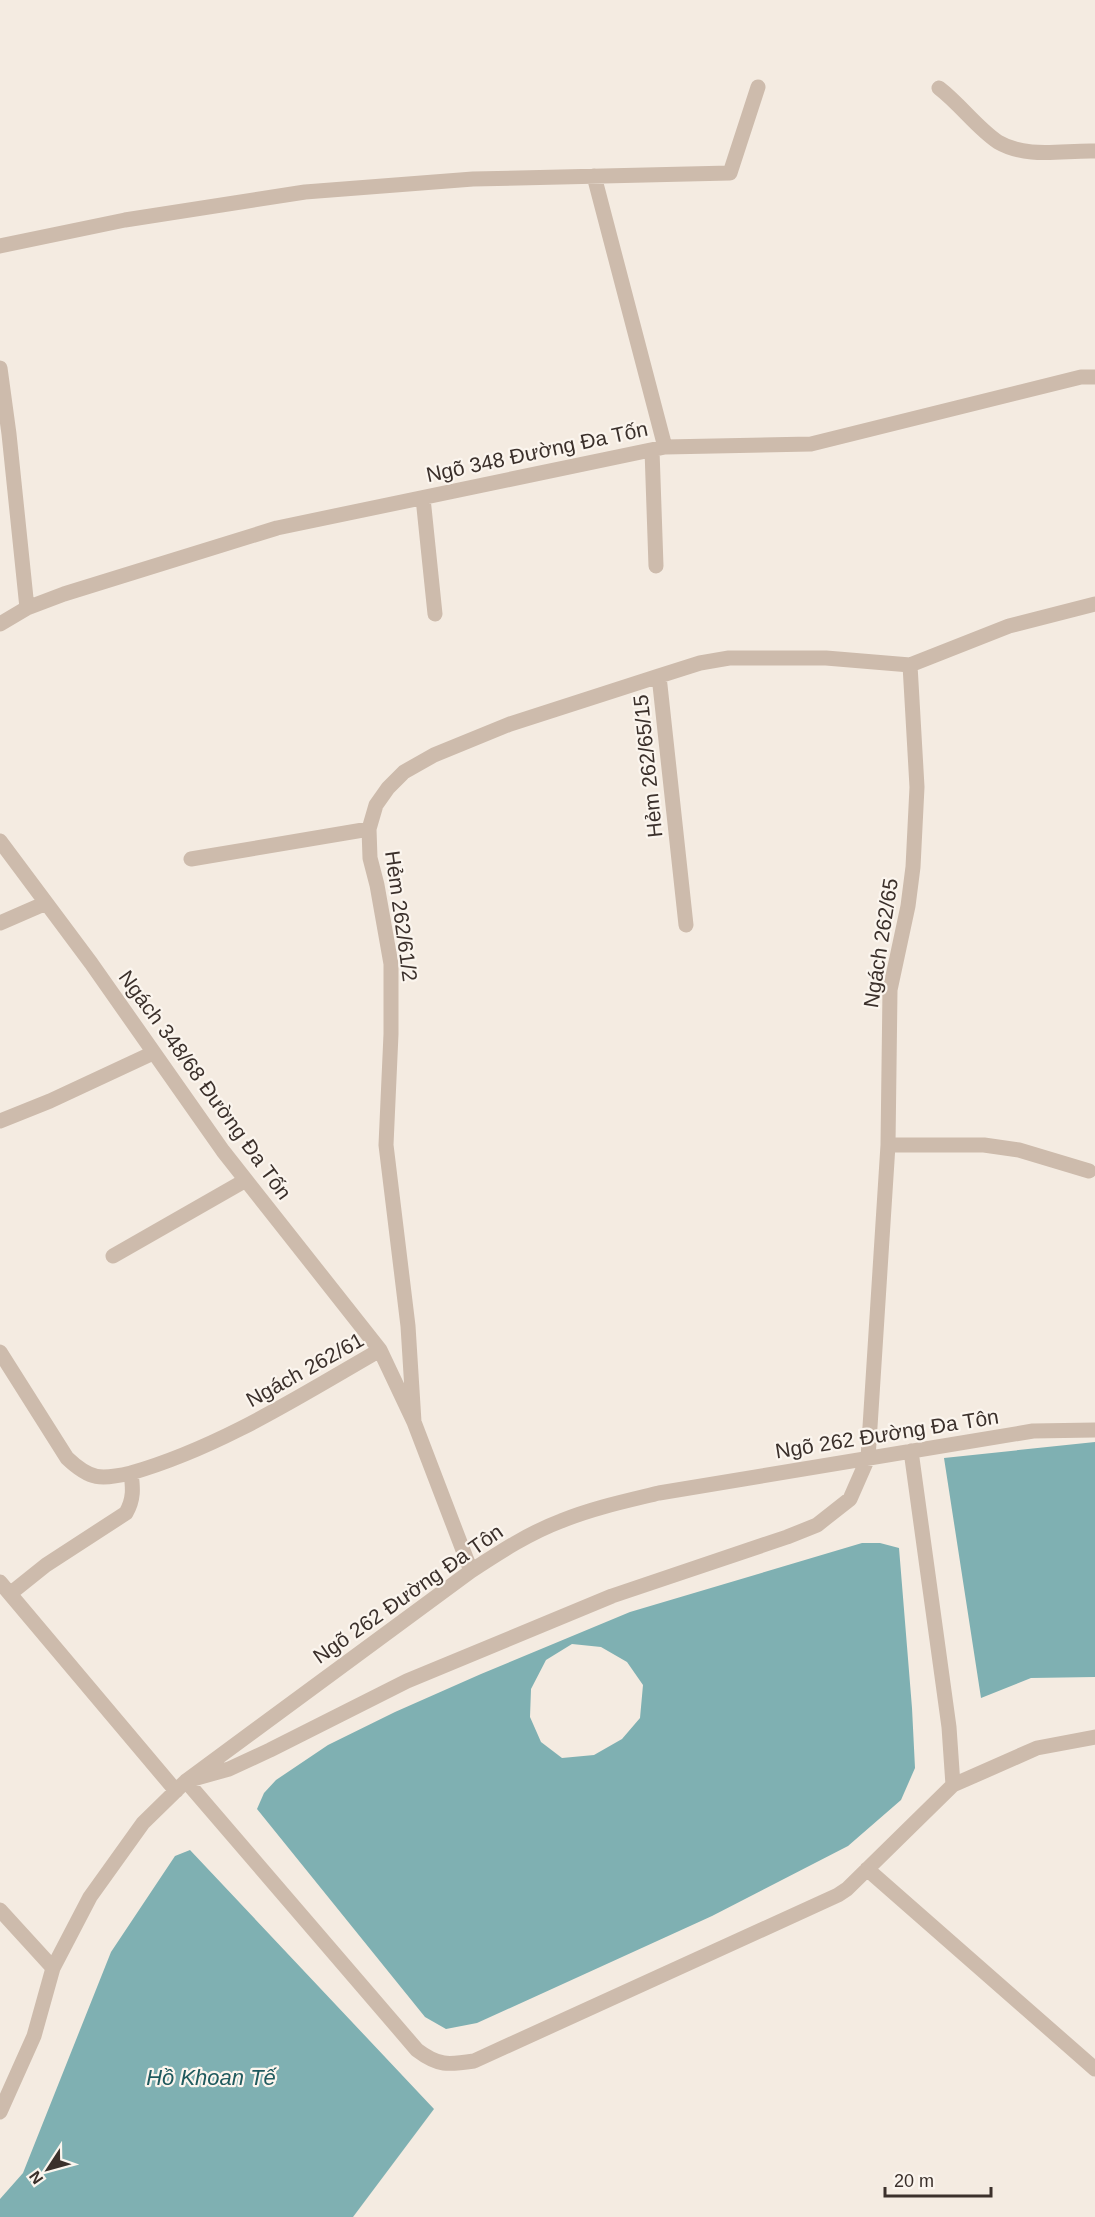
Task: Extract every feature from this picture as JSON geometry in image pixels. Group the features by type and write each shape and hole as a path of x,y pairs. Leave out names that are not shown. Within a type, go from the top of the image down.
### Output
{"street":[{"path":"0,246 125,220 305,192 473,179 730,173 758,87"},
{"path":"939,88 999,142 1021,150 1095,151"},
{"path":"594,176 658,449 656,566"},
{"path":"0,368 27,608"},
{"name":"Ngõ 348 Đường Đa Tốn","path":"0,624 27,608 64,594 277,528 658,449 811,444 1081,377 1095,377"},
{"path":"423,498 435,614"},
{"path":"910,665 1009,626 1095,604"},
{"name":"Hẻm 262/65/15","path":"686,925 659,676 700,663 729,658 826,658 910,665"},
{"name":"Ngách 262/65","path":"868,1458 888,1145 890,990 914,867 917,787 910,665"},
{"name":"Hẻm 262/61/2","path":"414,1422 408,1326 386,1145 391,1034 391,964 370,858 369,829 376,805 388,788 404,772 434,754 510,724 659,676"},
{"path":"191,859 369,829"},
{"name":"Ngách 348/68 Đường Đa Tốn","path":"0,841 223,1151 380,1350"},
{"path":"0,923 46,903"},
{"path":"0,1121 50,1101 153,1053"},
{"path":"888,1145 984,1145 1019,1150 1089,1171"},
{"path":"113,1256 246,1180"},
{"name":"Ngách 262/61","path":"0,1352 67,1458 80,1471 95,1478 131,1473 250,1425 380,1350 414,1422 471,1571"},
{"name":"Ngõ 262 Đường Đa Tôn","path":"0,2112 34,2036 53,1968 90,1897 143,1823 181,1786 471,1571 514,1543 560,1521 607,1505 659,1493 1032,1431 1095,1430"},
{"path":"911,1451 949,1727 953,1785"},
{"path":"181,1786 270,1750 407,1681 612,1596 787,1538 817,1525 850,1499 868,1458"},
{"path":"11,1593 46,1565 126,1513 133,1493 131,1473"},
{"path":"0,1582 417,2050 432,2061 443,2064 474,2061 816,1905 847,1889 953,1785 1037,1748 1095,1737"},
{"path":"867,1869 1095,2069"},
{"path":"0,1910 53,1968"}],"water":[{"path":"1095,1442 1095,1677 1031,1678 981,1698 944,1458"},
{"path":"862,1543 880,1543 899,1548 915,1768 901,1800 848,1846 712,1916 477,2023 446,2029 425,2017 257,1809 264,1793 276,1780 328,1745 481,1674 630,1612","holes":["572,1644 601,1647 627,1662 643,1685 640,1718 622,1739 594,1755 562,1758 541,1742 530,1717 531,1689 546,1660"]},
{"name":"Hồ Khoan Tế","path":"190,1850 434,2109 353,2217 0,2217 0,2199 23,2173 111,1952 175,1856"}]}
